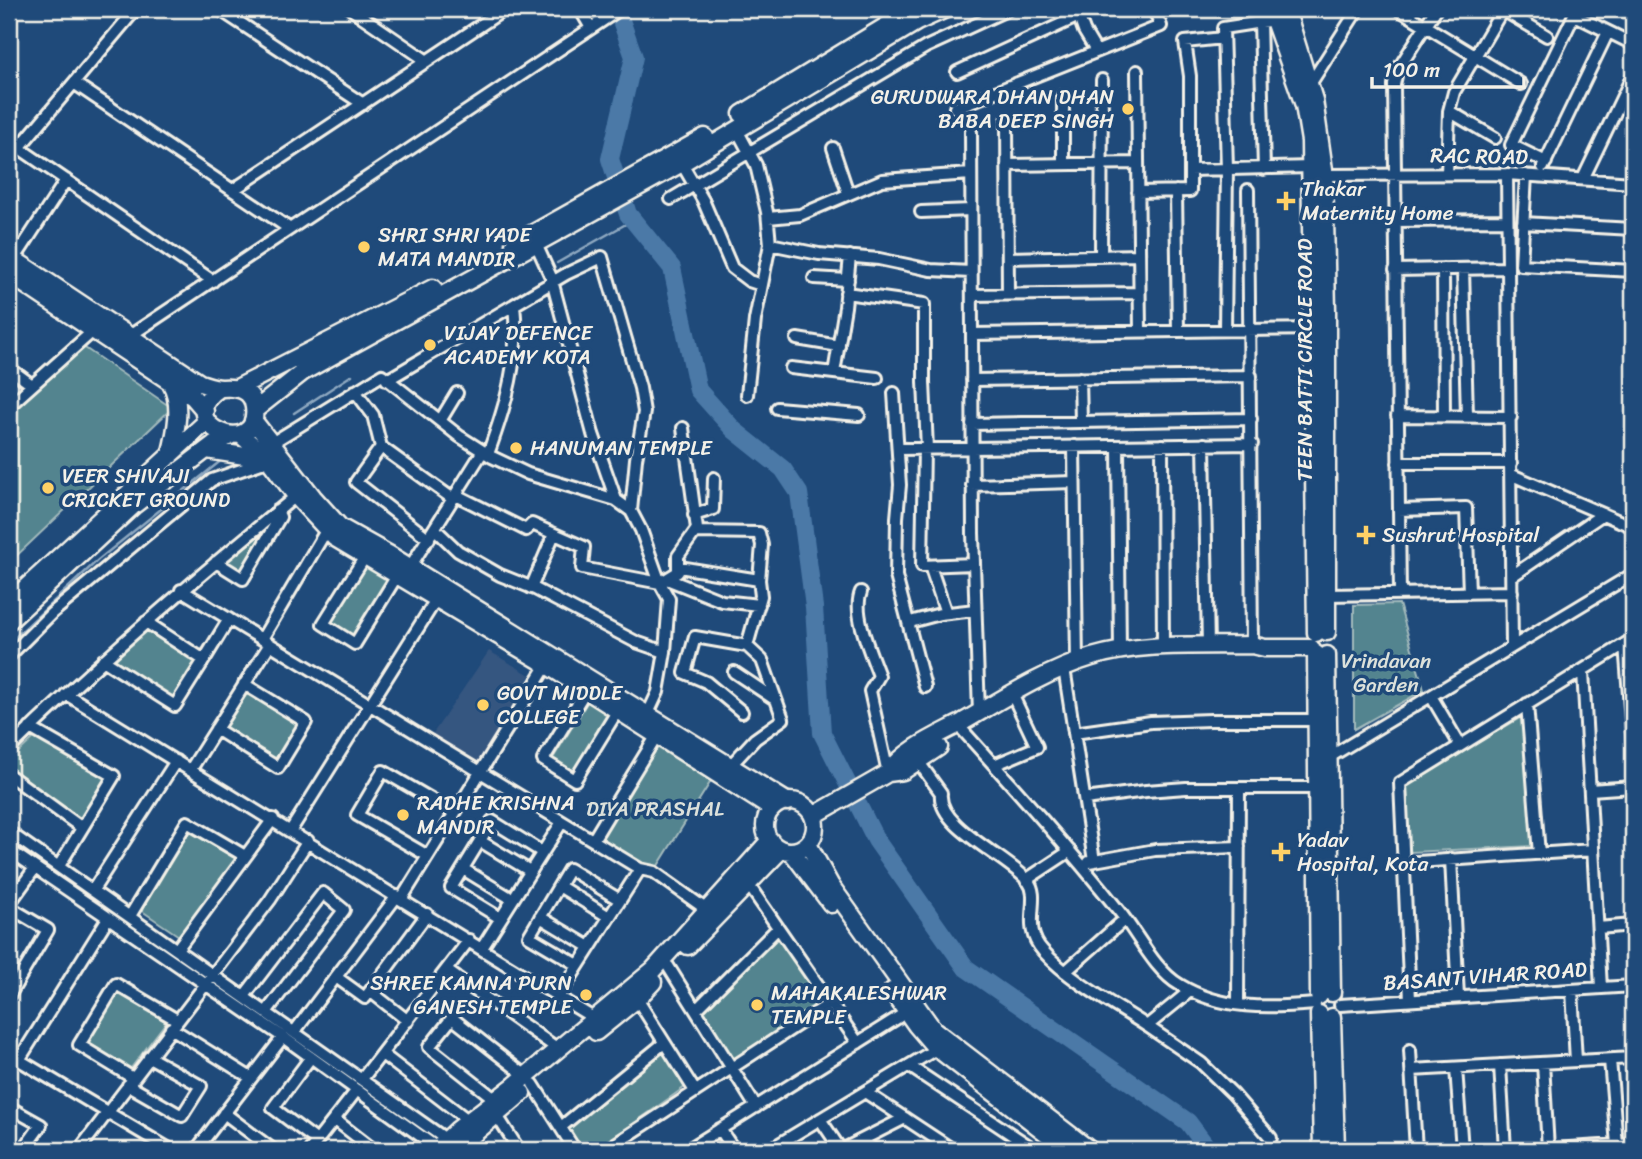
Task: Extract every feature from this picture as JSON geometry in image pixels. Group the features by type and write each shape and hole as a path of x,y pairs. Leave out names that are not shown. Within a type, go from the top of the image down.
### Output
{"street":[{"path":"19,148 136,9"},
{"path":"219,9 363,104"},
{"path":"351,9 427,61"},
{"path":"482,9 493,17"},
{"path":"233,190 505,9"},
{"path":"579,9 594,26"},
{"path":"128,337 620,9"},
{"path":"679,158 914,9"},
{"path":"239,387 737,130 917,22 946,9"},
{"path":"671,199 926,47 1009,9"},
{"path":"955,108 1161,26 1155,12 1170,9"},
{"path":"1305,92 1358,9"},
{"path":"1398,9 1521,84"},
{"path":"1400,594 1394,85 1397,71 1436,9"},
{"path":"1447,174 1449,111 1454,92 1503,9 1547,36"},
{"path":"957,72 1078,13 1084,31 1096,51"},
{"path":"1225,330 1227,169 1223,27 1278,14 1264,169"},
{"name":"TEEN BATTI CIRCLE ROAD","path":"1278,14 1305,92 1319,122 1317,171 1327,595 1318,643"},
{"path":"1546,162 1511,145 1574,15 1633,44"},
{"path":"1539,176 1608,32"},
{"path":"1138,192 1190,191 1190,76 1185,42 1223,37"},
{"path":"1137,71 1140,331"},
{"path":"1583,179 1633,75"},
{"path":"1101,256 1102,80"},
{"path":"74,83 290,229"},
{"path":"1063,96 1063,164"},
{"path":"1449,111 1495,138"},
{"path":"1007,120 1008,294"},
{"path":"737,130 755,165 768,218 770,244 755,320 747,395"},
{"path":"971,132 972,485 979,713"},
{"path":"9,141 213,281"},
{"path":"834,148 848,193"},
{"path":"679,158 732,268 749,281 761,285"},
{"path":"1007,165 1138,163"},
{"name":"RAC ROAD","path":"1190,170 1264,169 1394,175 1507,174 1633,183"},
{"path":"768,218 800,215 882,180 971,174"},
{"path":"1507,174 1513,647"},
{"path":"1526,175 1521,265 1633,271"},
{"path":"11,263 66,180"},
{"path":"1248,190 1252,645"},
{"path":"1176,191 1178,331"},
{"path":"9,621 133,506 207,450 248,428 254,415 303,372 536,244 589,208"},
{"path":"921,212 971,210"},
{"path":"1394,221 1507,220"},
{"path":"1523,223 1633,229"},
{"path":"536,244 552,282 593,434 615,500"},
{"path":"770,244 819,254 878,259 931,270 971,272"},
{"path":"1008,258 1139,255"},
{"path":"834,373 850,256"},
{"path":"387,380 552,282 602,257 640,388 644,412 631,511"},
{"path":"11,263 93,331 193,397 212,429 221,434 235,435 269,452 340,527 404,571 645,720 731,765 788,802 799,803 818,813"},
{"path":"11,263 200,383 220,388"},
{"path":"1395,270 1508,268"},
{"path":"1463,269 1467,416"},
{"path":"1443,270 1444,416"},
{"path":"814,278 848,280"},
{"path":"846,293 924,304 926,449 922,566 974,564"},
{"path":"972,295 1139,293"},
{"path":"366,555 323,624 355,644 486,453 510,382 517,333 513,305"},
{"path":"972,334 1320,329 1317,788 1326,1005 1336,1150"},
{"path":"9,406 93,331"},
{"path":"797,339 839,346"},
{"path":"9,368 32,385"},
{"path":"791,368 877,378"},
{"path":"9,656 52,613 212,480 269,452 382,375 486,453 528,474 615,500 631,511 669,599 665,652 658,692 645,720"},
{"path":"972,380 1251,376"},
{"path":"1080,378 1081,422"},
{"path":"170,382 178,412 170,456"},
{"path":"9,603 170,456 206,416 207,402 212,394 220,388 239,387 253,401 254,415 269,452 296,496 335,538 404,571 437,598 549,660 586,690 618,710 645,720 657,735 772,809"},
{"path":"355,391 373,415 381,447 454,497 526,530 532,524 584,547 582,568 663,581 722,601 759,605"},
{"path":"440,421 457,393"},
{"path":"894,393 900,485 896,576 925,687"},
{"path":"777,408 859,415"},
{"path":"1397,416 1511,416"},
{"path":"972,424 1251,419"},
{"path":"663,581 678,572 678,555 696,532 684,428"},
{"path":"1204,444 1208,646"},
{"path":"898,449 1252,444"},
{"path":"1162,445 1163,647"},
{"path":"1074,446 1071,666 1074,733 1094,861"},
{"path":"1118,446 1120,652"},
{"path":"381,447 356,482 432,534 500,575 531,588 626,638 665,652"},
{"path":"207,450 269,452"},
{"path":"1398,463 1511,463"},
{"path":"1512,475 1633,527"},
{"path":"694,515 713,509 714,478"},
{"path":"972,485 1074,482"},
{"path":"9,750 66,694 181,590 296,496"},
{"path":"1399,510 1466,508 1469,593"},
{"path":"216,562 243,579 280,517 277,511"},
{"path":"1512,576 1602,514"},
{"path":"191,769 244,684 327,529"},
{"path":"696,532 759,533 762,545 759,580 761,596 747,646"},
{"path":"531,588 554,534"},
{"path":"930,566 946,613"},
{"path":"679,567 759,580"},
{"path":"1328,758 1633,574"},
{"path":"181,590 640,869 654,872 707,910"},
{"path":"861,592 857,601 863,631 878,676 870,691 888,773"},
{"path":"1327,595 1512,592"},
{"path":"291,830 437,598"},
{"path":"910,622 946,613 975,610"},
{"path":"103,660 175,706 229,619"},
{"path":"146,622 204,660"},
{"path":"731,765 755,739 783,719 762,660 747,646 695,637 685,673 706,682 743,712"},
{"path":"1410,1000 1400,783 1629,642"},
{"path":"1629,642 1633,747"},
{"path":"888,773 897,761 1012,694 1093,656 1163,647 1252,645 1265,648 1318,643"},
{"path":"1318,643 1328,758 1322,1150"},
{"path":"295,1031 400,897 549,660"},
{"path":"1583,671 1601,988"},
{"path":"734,672 776,700"},
{"path":"216,729 278,768 306,722 244,684"},
{"path":"586,690 542,760 575,780 618,710"},
{"path":"66,694 595,1018"},
{"path":"994,765 1038,747 1012,694"},
{"path":"1431,696 1460,745"},
{"path":"1527,704 1539,854"},
{"path":"1074,733 1151,722 1317,720"},
{"path":"958,725 1080,864 1152,957 1177,984 1190,991 1147,1026"},
{"path":"530,1080 558,1049 653,970 707,910 781,847 800,849 808,844 818,813 888,773 903,771 949,740 958,725"},
{"path":"30,729 114,776 59,866"},
{"path":"593,840 657,735"},
{"path":"93,890 176,761"},
{"path":"918,761 941,793 940,800 945,814 965,834 992,850 1026,880 1032,890 1032,936 1041,949 1065,972 1201,1063 1233,1094 1271,1138"},
{"path":"428,856 357,815 383,771 455,813"},
{"path":"9,775 82,828"},
{"path":"1238,1004 1239,788"},
{"path":"1085,799 1146,791 1317,788"},
{"path":"1590,790 1633,788"},
{"path":"788,802 772,809 765,827 781,847 804,866 911,1009 933,1029 943,1045 1069,1150"},
{"path":"177,948 273,819"},
{"path":"500,918 451,888 492,821 542,852"},
{"path":"130,916 187,822 245,856"},
{"path":"482,948 562,822"},
{"path":"9,832 362,1079 444,1148"},
{"path":"79,1150 270,900 308,841"},
{"path":"480,841 530,871"},
{"path":"808,844 831,886 911,1009"},
{"path":"444,1148 637,999 781,847"},
{"path":"1080,864 1155,850 1239,847"},
{"path":"9,850 444,1148"},
{"path":"1403,863 1593,850"},
{"path":"1026,880 1069,851"},
{"path":"1451,859 1458,997"},
{"path":"9,996 48,930 9,906 34,868"},
{"path":"463,869 512,899"},
{"path":"578,965 529,936 569,869 621,900"},
{"path":"559,996 640,869"},
{"path":"748,884 858,1043"},
{"path":"559,886 609,917"},
{"path":"245,995 323,893 344,910 267,1011"},
{"path":"336,977 365,998 427,914"},
{"path":"19,1060 108,918"},
{"path":"540,918 590,947"},
{"path":"1065,972 1125,919"},
{"path":"1598,928 1633,925"},
{"path":"696,1010 778,928"},
{"path":"362,1079 469,940"},
{"path":"668,966 756,1107"},
{"path":"446,970 558,1049"},
{"path":"149,1057 201,1086 182,1116 79,1045 116,984 251,1078"},
{"name":"BASANT VIHAR ROAD","path":"1190,991 1208,999 1263,1008 1633,986"},
{"path":"1572,990 1576,1062"},
{"path":"370,991 408,1021"},
{"path":"637,999 695,1091"},
{"path":"606,1150 831,1003"},
{"path":"687,1150 911,1009"},
{"path":"519,1150 496,1107 429,1047 452,1018 530,1080 575,1150"},
{"path":"212,1150 199,1146 283,1037"},
{"path":"561,1127 664,1043"},
{"path":"769,1150 788,1146 820,1119 943,1045"},
{"path":"943,1045 1090,1150"},
{"path":"1410,1050 1416,1150"},
{"path":"9,1054 171,1150"},
{"path":"382,1054 469,1121"},
{"path":"311,1057 273,1108 313,1146 357,1090"},
{"path":"1411,1070 1633,1058"},
{"path":"1610,1060 1617,1145"},
{"path":"1543,1063 1548,1150"},
{"path":"909,1066 1035,1150"},
{"path":"1500,1066 1505,1150"},
{"path":"1456,1068 1462,1150"},
{"path":"865,1092 953,1150"},
{"path":"9,1107 41,1125 23,1150"},
{"path":"444,1148 469,1121 496,1107"},
{"path":"224,1113 273,1150"},
{"path":"820,1119 841,1150 905,1118"},
{"path":"334,1119 374,1150"},
{"path":"720,1129 734,1150"},
{"path":"861,1141 876,1150"},
{"path":"1537,1150 1633,1144"}],"shaded area":[{"name":"GOVT MIDDLE COLLEGE","path":"489,651 530,675 478,763 432,735"}],"green space":[{"name":"VEER SHIVAJI CRICKET GROUND","path":"82,346 172,408 9,563 9,412"},
{"path":"273,521 240,573 225,561"},
{"path":"365,566 390,581 354,640 329,624"},
{"name":"Vrindavan Garden","path":"1399,604 1424,690 1354,729 1354,605"},
{"path":"146,630 197,662 174,698 114,659"},
{"path":"248,692 299,725 276,761 224,728"},
{"path":"588,701 611,715 574,775 552,760"},
{"path":"1525,715 1534,846 1410,852 1405,786"},
{"path":"36,736 106,779 80,819 9,768 9,761"},
{"name":"DIYA PRASHAL","path":"655,746 711,781 654,872 598,837"},
{"path":"187,830 236,859 179,936 139,909"},
{"path":"777,934 823,1002 732,1061 701,1012"},
{"path":"119,991 166,1022 131,1068 87,1042"},
{"path":"663,1053 685,1087 596,1150 584,1150 568,1129"}],"waterway":[{"path":"617,9 634,57 610,159 628,214 672,268 698,390 734,430 783,469 799,493 814,607 822,733 876,840 966,968 1188,1122 1209,1150"},
{"path":"557,263 633,220"},
{"path":"294,413 352,375"},
{"path":"9,643 98,560 223,459"}],"place":[{"name":"GURUDWARA DHAN DHAN BABA DEEP SINGH","path":"1128,109"},
{"name":"Thakar Maternity Home","path":"1286,201"},
{"name":"SHRI SHRI YADE MATA MANDIR","path":"364,247"},
{"name":"VIJAY DEFENCE ACADEMY KOTA","path":"430,345"},
{"name":"HANUMAN TEMPLE","path":"516,448"},
{"name":"VEER SHIVAJI CRICKET GROUND","path":"48,488"},
{"name":"Sushrut Hospital","path":"1366,535"},
{"name":"GOVT MIDDLE COLLEGE","path":"483,705"},
{"name":"RADHE KRISHNA MANDIR","path":"403,815"},
{"name":"Yadav Hospital, Kota","path":"1281,852"},
{"name":"SHREE KAMNA PURN GANESH TEMPLE","path":"586,995"},
{"name":"MAHAKALESHWAR TEMPLE","path":"757,1005"}]}
